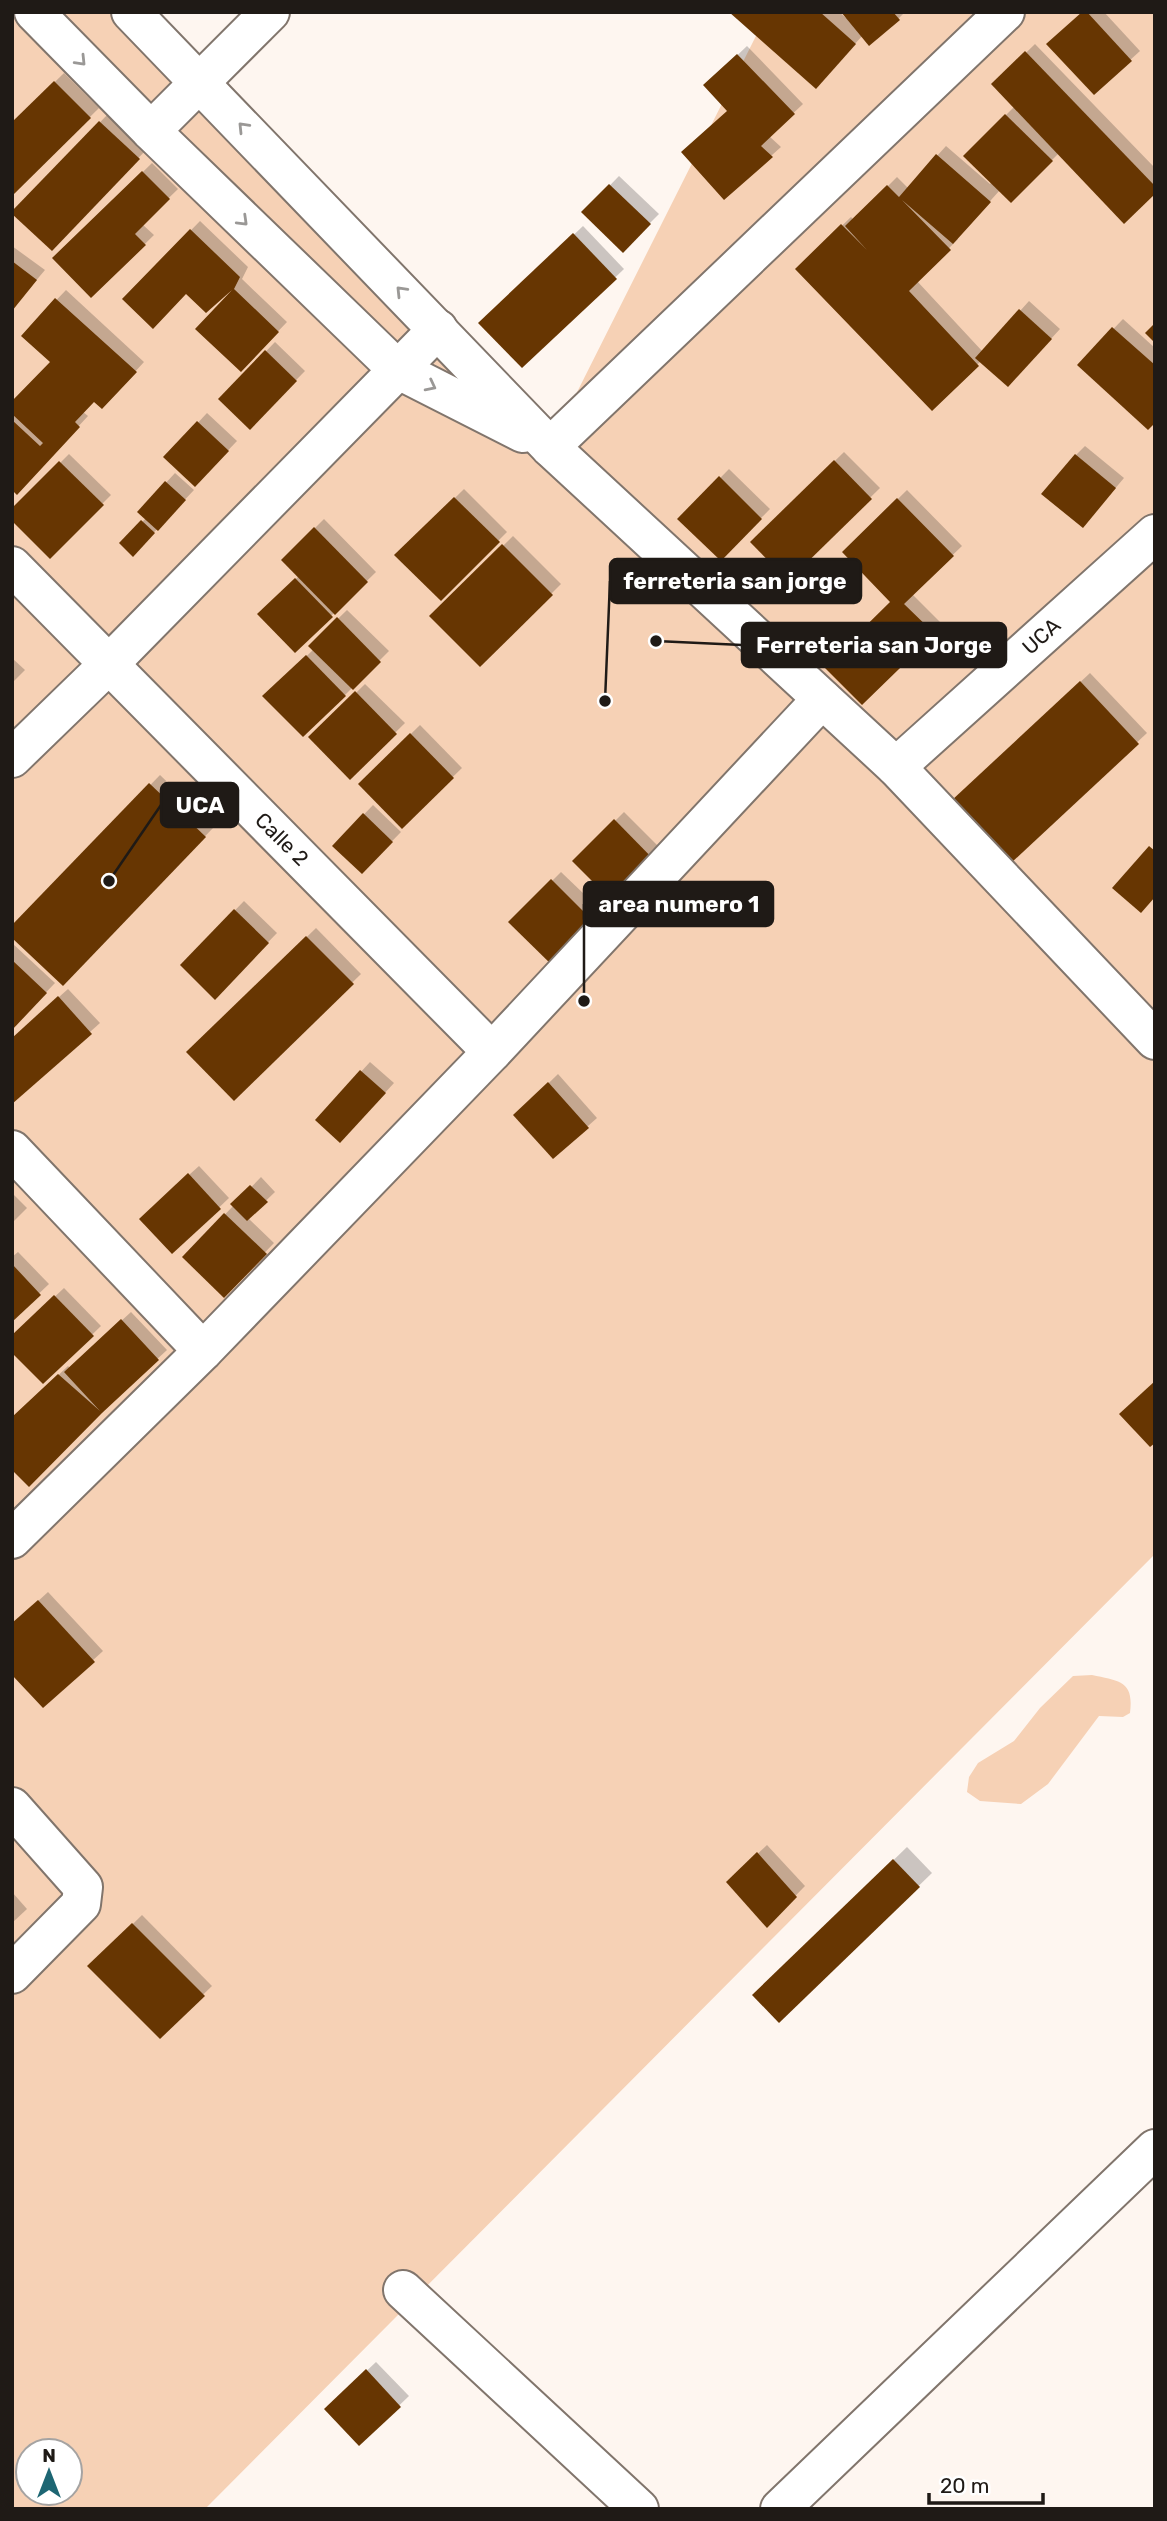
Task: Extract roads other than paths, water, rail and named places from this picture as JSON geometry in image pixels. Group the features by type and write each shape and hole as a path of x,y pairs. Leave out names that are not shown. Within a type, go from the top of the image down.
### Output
{"street":[{"path":"34,12 150,131 397,369 550,447"},
{"path":"131,12 550,447 895,767 1155,1040"},
{"path":"150,131 270,12"},
{"path":"550,447 1005,12"},
{"path":"12,758 109,664 438,329"},
{"name":"UCA","path":"895,767 1155,534"},
{"name":"Calle 2","path":"12,566 492,1052"},
{"path":"12,1539 203,1351 492,1052 822,699"},
{"path":"12,1150 203,1351"},
{"path":"12,1807 83,1887 80,1904 12,1974"},
{"path":"780,2509 1155,2149"},
{"path":"402,2290 639,2509"}],"place":[{"name":"Ferreteria san Jorge","path":"656,641"},
{"name":"ferreteria san jorge","path":"605,701"},
{"name":"UCA","path":"109,881"},
{"name":"area numero 1","path":"584,1001"}]}
